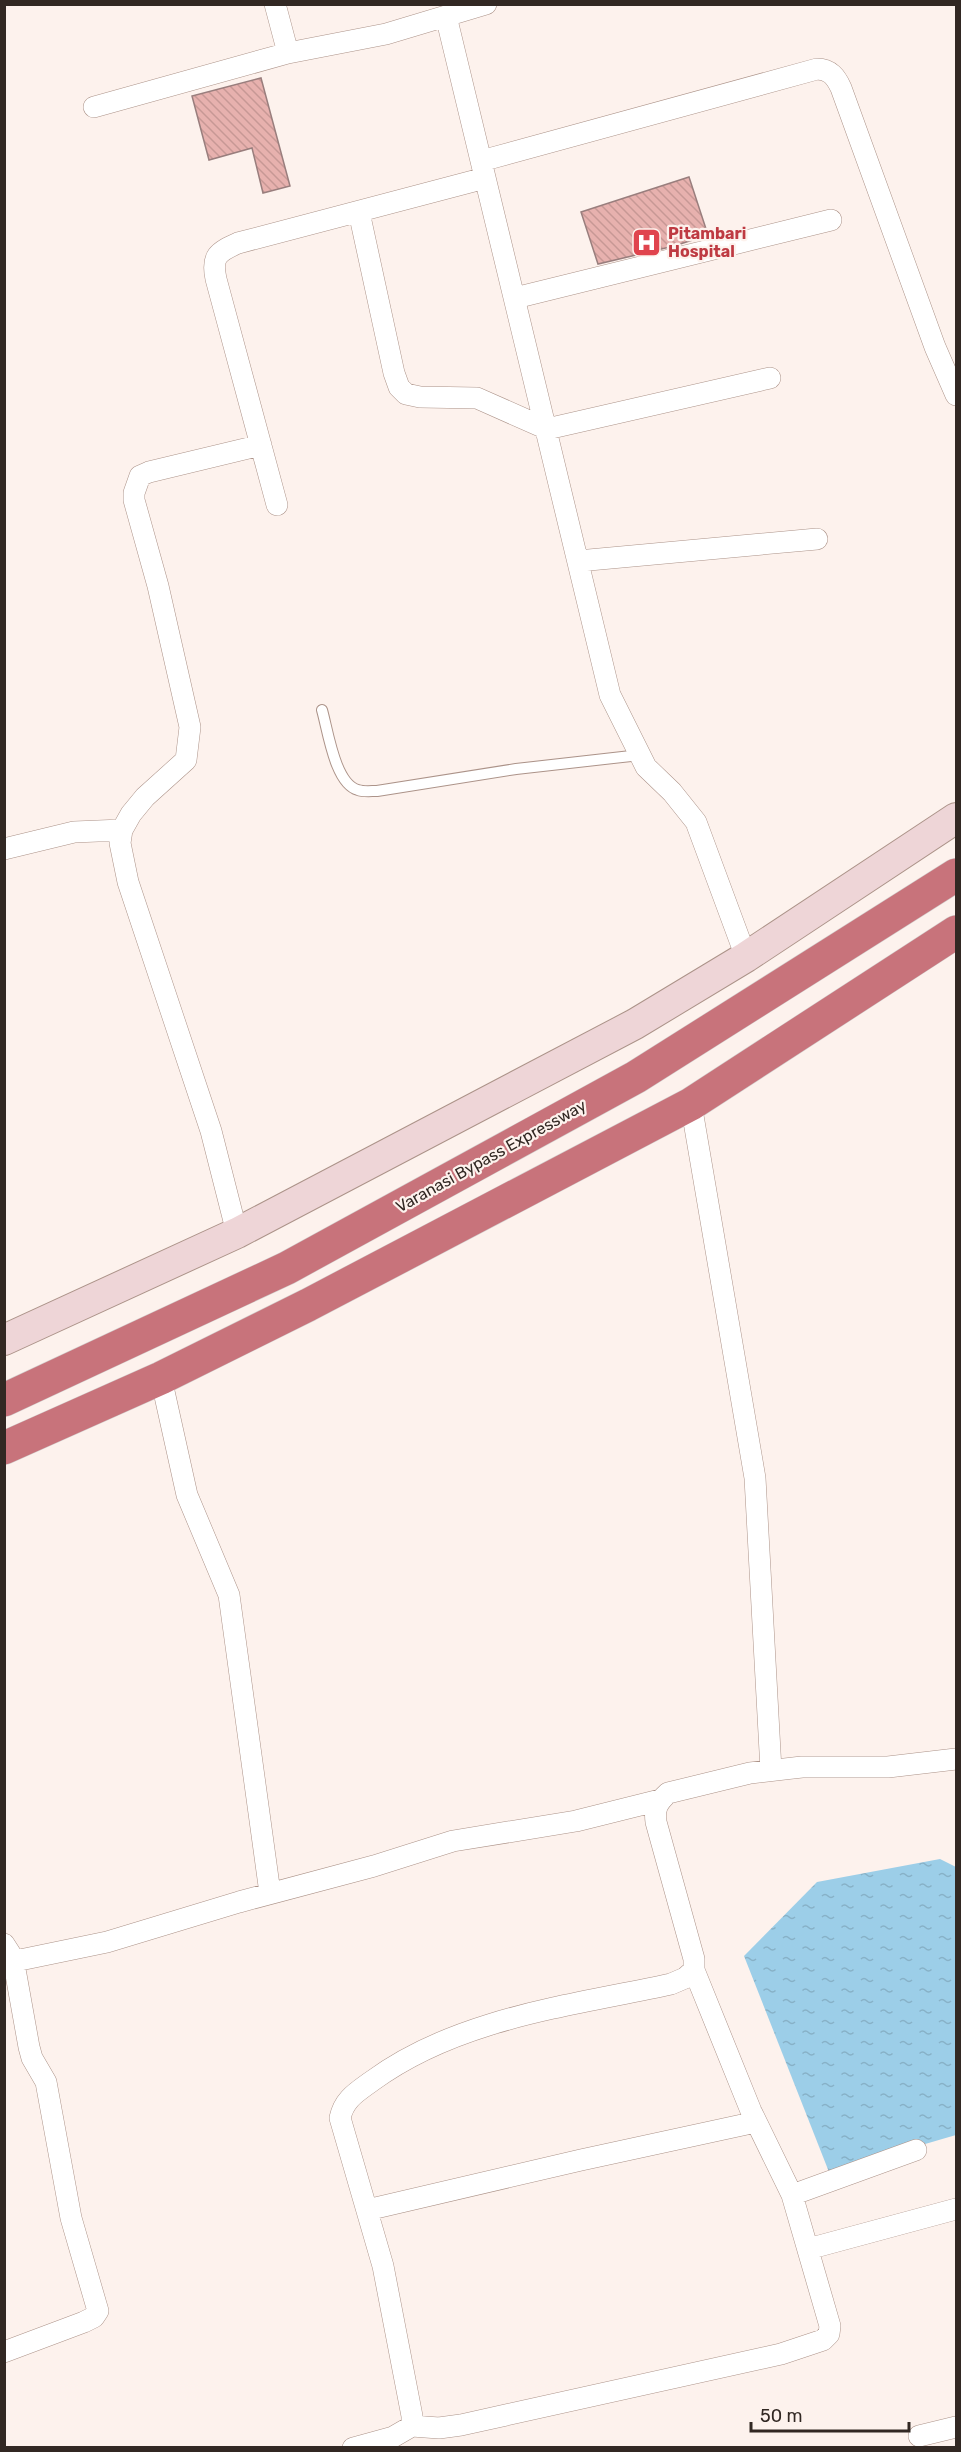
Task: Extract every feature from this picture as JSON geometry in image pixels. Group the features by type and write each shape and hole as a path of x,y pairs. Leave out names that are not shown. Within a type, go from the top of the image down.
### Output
{"highway":[{"name":"Varanasi Bypass Expressway","path":"4,1400 287,1268 626,1083 957,875"},
{"path":"4,1448 161,1378 319,1300 691,1104 957,932"}],"street":[{"path":"275,4 288,53"},
{"path":"94,107 288,53 386,34 486,4"},
{"path":"446,16 610,695 646,767 672,792 696,822 746,957"},
{"path":"277,504 216,279 214,268 216,258 224,249 238,243 359,212 483,169 790,76 825,69 837,79 841,88 935,347 957,395"},
{"path":"359,212 399,387 406,394 420,397 477,398 547,429 770,378"},
{"path":"515,298 831,220"},
{"path":"237,1233 211,1131 128,882 120,843 122,830 131,814 145,797 186,760 190,743 190,727 160,597 134,500 137,482 140,476 149,472 261,445"},
{"path":"578,561 817,539"},
{"path":"4,1340 237,1233 635,1024 746,957 957,818"},
{"path":"4,849 74,832 122,830"},
{"path":"691,1104 755,1478 771,1770"},
{"path":"161,1378 187,1494 229,1595 270,1893"},
{"path":"353,2448 393,2437 412,2426 439,2428 461,2425 781,2354 823,2340 829,2334 830,2326 792,2195 756,2122 694,1970 694,1959 654,1811 660,1800 668,1793 750,1773 822,1766 888,1767 957,1759"},
{"path":"9,1951 20,1960 107,1942 270,1893 374,1866 453,1841 483,1834 576,1821 660,1800"},
{"path":"4,2352 84,2322 98,2311 71,2218 46,2082 32,2058 9,1951"},
{"path":"412,2426 410,2402 383,2266 340,2118 343,2106 352,2096 391,2067 424,2049 489,2024 671,1984 685,1978 694,1970"},
{"path":"367,2210 756,2122"},
{"path":"792,2195 916,2150"},
{"path":"808,2249 957,2209"},
{"path":"919,2436 957,2427"}],"lane":[{"path":"322,710 340,775 348,785 358,791 377,791 516,769 640,755"}],"water":[{"path":"940,1859 956,1867 956,2135 829,2172 744,1956 817,1882"}],"building":[{"path":"261,78 290,186 263,193 252,148 209,160 192,96"},
{"path":"689,177 708,235 674,246 598,264 581,212"}],"place":[{"name":"Pitambari Hospital","path":"647,242"}]}
